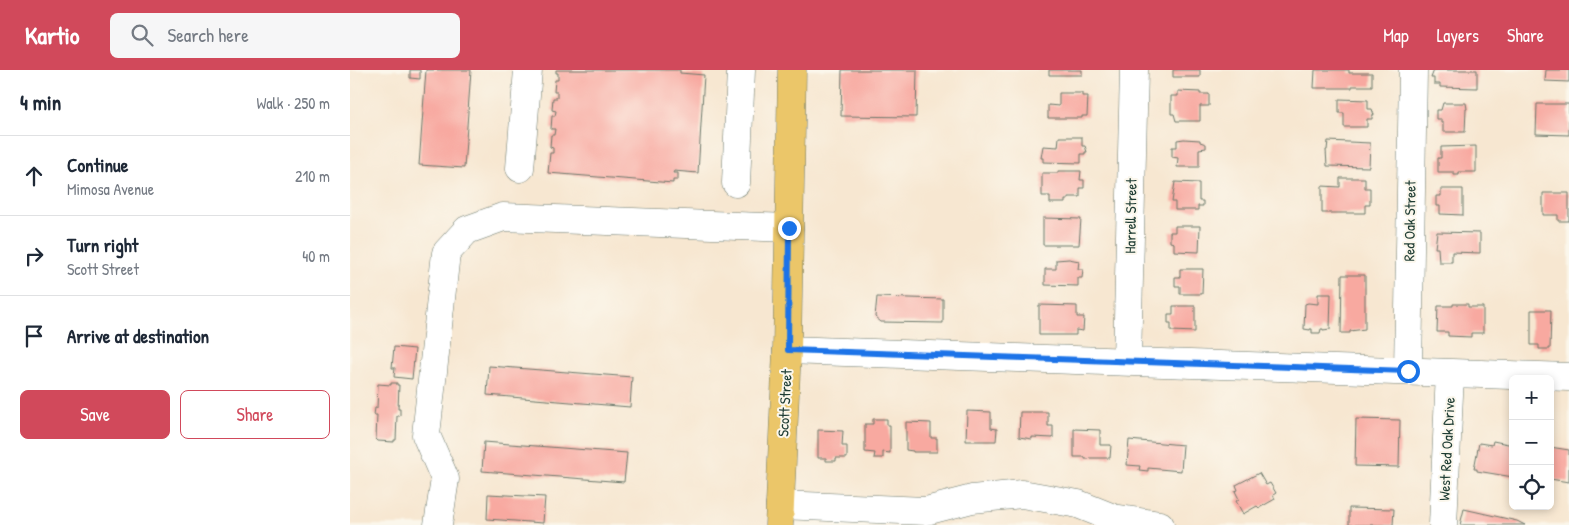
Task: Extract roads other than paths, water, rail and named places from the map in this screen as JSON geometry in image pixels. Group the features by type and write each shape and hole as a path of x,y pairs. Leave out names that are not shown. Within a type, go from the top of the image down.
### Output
{"main road":[{"name":"Scott Street","path":"779,515 788,350 792,70"}],"street":[{"path":"520,168 528,70"},
{"path":"736,183 741,70"},
{"name":"Harrell Street","path":"1127,361 1134,70"},
{"name":"Red Oak Street","path":"1408,371 1413,70"},
{"path":"438,525 445,479 426,435 446,254 467,230 503,217 789,228"},
{"path":"788,350 1569,377"},
{"name":"West Red Oak Drive","path":"1443,525 1450,373"},
{"path":"779,515 926,511 972,499 1022,494 1078,504 1113,518 1160,525"}]}
